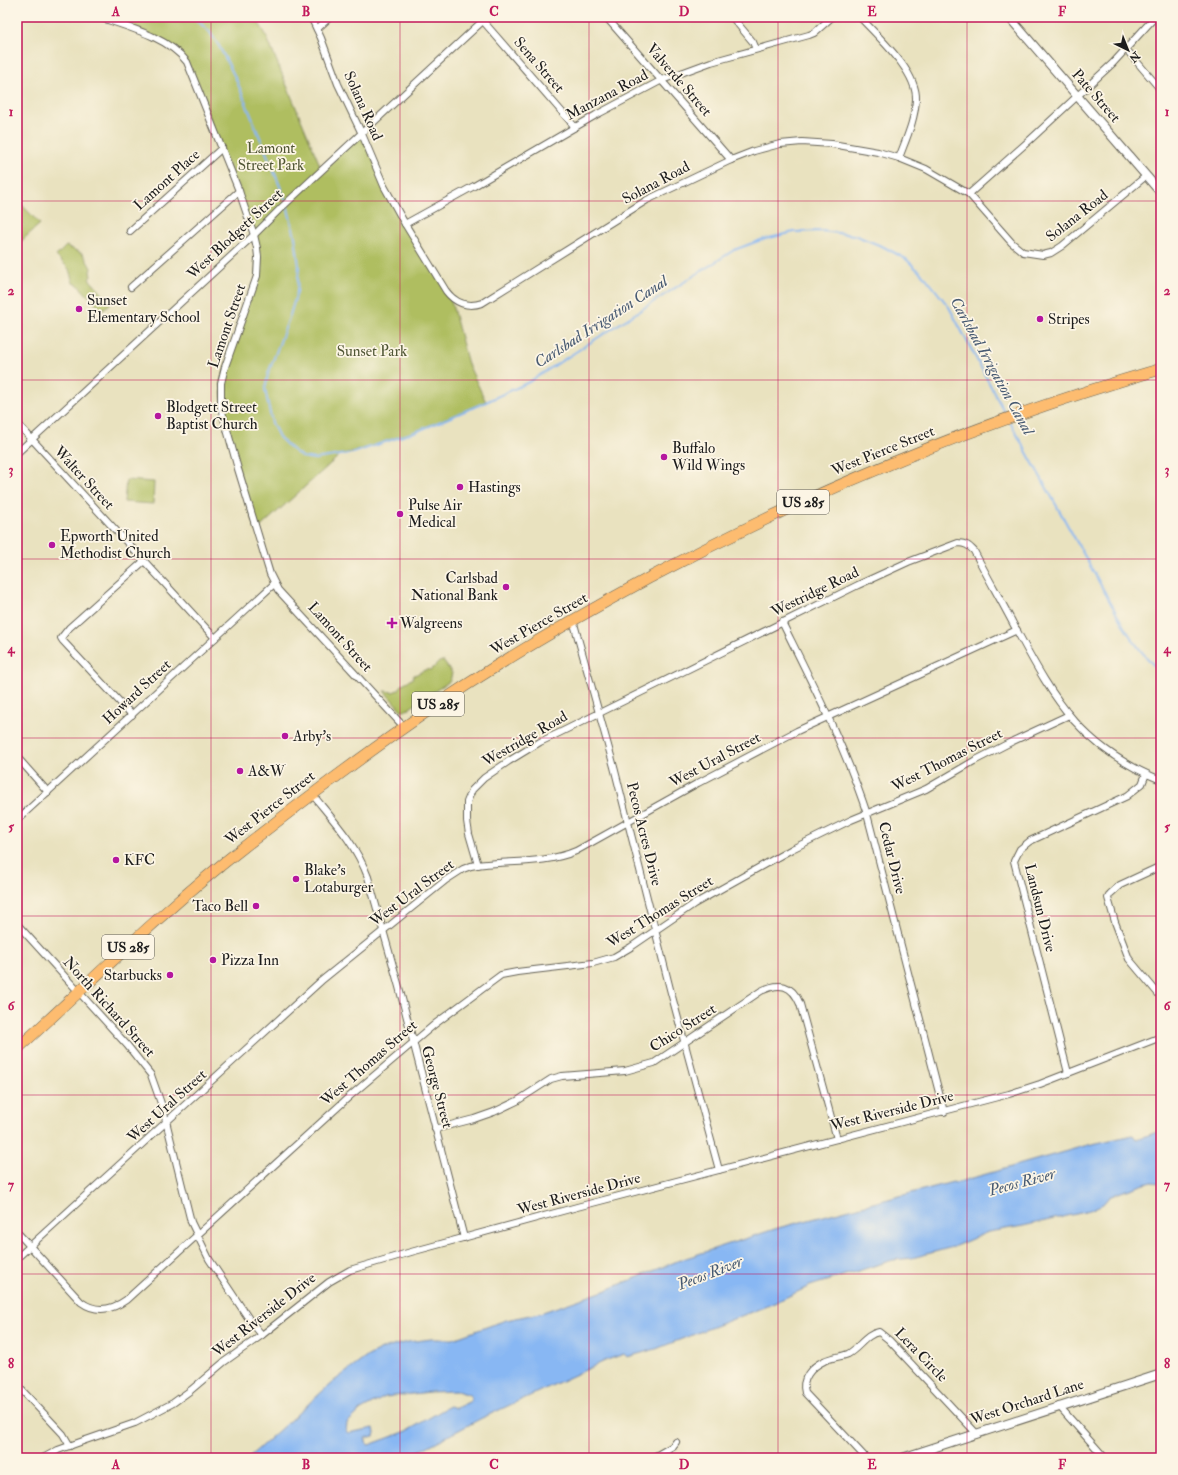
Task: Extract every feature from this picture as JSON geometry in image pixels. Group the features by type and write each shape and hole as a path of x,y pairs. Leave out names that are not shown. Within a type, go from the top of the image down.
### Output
{"highway":[{"name":"West Pierce Street","path":"17,1049 178,901 242,848 312,794 404,727 503,662 573,620 747,527 834,487 903,458 996,423 1047,405 1161,369"}],"street":[{"name":"Lamont Street","path":"99,17 154,38 170,46 182,55 187,62 239,191 254,235 258,258 257,276 225,367 221,383 221,408 255,528 274,584 404,727"},
{"name":"Solana Road","path":"311,17 338,84 362,134 384,186 405,224 450,297 459,303 474,306 482,303 555,259 647,200 731,160 769,146 802,142 816,142 846,146 878,152 899,158 926,169 969,194 1012,243 1024,252 1034,255 1051,253 1066,244 1146,176"},
{"path":"317,30 330,17"},
{"name":"Valverde Street","path":"606,17 731,160"},
{"path":"732,17 753,42 756,49"},
{"name":"Manzana Road","path":"405,224 575,127 662,80 711,62 814,33 832,17"},
{"path":"860,17 904,67 911,76 913,83 916,98 914,114 899,158"},
{"name":"Pate Street","path":"1009,17 1161,193"},
{"path":"969,194 1078,96 1126,49 1155,17"},
{"name":"Sena Street","path":"485,19 575,127"},
{"name":"West Blodgett Street","path":"17,453 254,235 281,208 485,19"},
{"path":"1126,49 1161,90"},
{"name":"Lamont Place","path":"130,231 222,148"},
{"path":"131,287 239,191"},
{"name":"Walter Street","path":"17,423 215,638"},
{"name":"Westridge Road","path":"478,865 469,834 467,802 472,790 484,778 540,742 782,622 908,562 951,544 963,543 968,545 974,551 1040,674 1069,715 1082,730 1105,750 1125,764 1161,780"},
{"path":"132,715 63,642 61,638 69,628 144,561"},
{"name":"Howard Street","path":"17,820 274,584"},
{"name":"Pecos Acres Drive","path":"573,620 628,822 655,931 719,1170"},
{"name":"Cedar Drive","path":"782,622 850,764 867,814 944,1112"},
{"name":"West Ural Street","path":"17,1258 322,981 446,880 463,869 478,865 534,861 566,855 576,851 790,734 1017,630"},
{"name":"West Thomas Street","path":"17,1232 65,1285 87,1306 101,1309 112,1308 119,1305 350,1096 441,1019 501,975 574,966 607,960 622,953 694,904 826,832 926,789 974,761 1069,715"},
{"path":"17,757 48,792"},
{"name":"Landsun Drive","path":"1068,1073 1014,861 1020,849 1030,841 1127,796 1142,784 1146,774"},
{"name":"George Street","path":"312,794 350,842 362,860 368,877 464,1238"},
{"path":"1161,866 1120,885 1110,894 1108,898 1110,909 1129,959 1161,997"},
{"name":"North Richard Street","path":"17,924 128,1045 146,1067 156,1088 167,1123 191,1222 209,1259 251,1322 262,1335"},
{"name":"Chico Street","path":"435,1128 474,1119 494,1112 516,1101 551,1079 625,1071 660,1060 768,988 779,986 791,989 797,996 837,1139"},
{"name":"West Riverside Drive","path":"43,1458 70,1446 135,1423 162,1409 191,1390 224,1362 262,1335 328,1282 338,1276 371,1263 1009,1094 1161,1037"},
{"name":"Lera Circle","path":"866,1458 805,1393 804,1388 805,1378 809,1372 824,1361 847,1354 873,1333 879,1332 889,1340 977,1434"},
{"name":"West Orchard Lane","path":"902,1458 1058,1406 1161,1374"},
{"path":"17,1385 63,1434 70,1446"},
{"path":"1058,1406 1105,1458"},
{"path":"652,1458 676,1442"}],"green space":[{"path":"99,17 255,17 265,33 322,170 362,134 384,186 450,297 468,364 486,402 420,430 368,448 340,455 256,531 224,421 221,383 257,276 254,235 187,62 170,46"},
{"path":"22,205 40,224 17,245 17,210"},
{"path":"66,246 83,254 91,268 91,276 89,279 111,303 102,311 78,285 73,283 69,269 56,256"},
{"path":"126,480 154,482 153,504 124,502"},
{"path":"443,661 452,673 450,681 407,710 401,710 384,691 393,692 398,690 404,683 412,679 414,675 424,670 431,670 439,662"}],"water":[{"name":"Pecos River","path":"1161,1131 1161,1183 1151,1182 1121,1192 1109,1197 1103,1204 1085,1212 988,1232 953,1247 912,1258 893,1260 810,1286 772,1304 656,1349 627,1357 624,1354 607,1360 482,1418 419,1451 405,1455 403,1458 248,1458 334,1381 368,1356 382,1349 408,1342 431,1339 453,1339 506,1320 540,1313 604,1291 680,1260 778,1228 953,1182 955,1183 1088,1145 1133,1135 1136,1139","holes":["457,1391 471,1396 471,1401 456,1408 450,1406 407,1431 369,1445 367,1444 365,1438 374,1436 374,1428 348,1433 346,1431 347,1423 361,1410 385,1397 430,1392"]}],"waterway":[{"name":"Carlsbad Irrigation Canal","path":"193,17 209,31 219,46 236,79 286,201"},
{"name":"Carlsbad Irrigation Canal","path":"287,205 295,237 299,266 297,292 268,374 265,389 272,423 279,437 302,457 315,459 353,453 420,430 486,402 529,382 734,250 761,240 794,232 822,231 854,235 884,247 906,259 926,278 949,307 1006,415"},
{"name":"Carlsbad Irrigation Canal","path":"1010,422 1123,625 1140,650 1161,672"}],"place":[{"name":"Sunset Elementary School","path":"79,309"},
{"name":"Stripes","path":"1040,319"},
{"name":"Blodgett Street Baptist Church","path":"158,416"},
{"name":"Buffalo Wild Wings","path":"664,457"},
{"name":"Hastings","path":"460,487"},
{"name":"Pulse Air Medical","path":"400,514"},
{"name":"Epworth United Methodist Church","path":"52,545"},
{"name":"Carlsbad National Bank","path":"506,587"},
{"name":"Walgreens","path":"392,623"},
{"name":"Arby's","path":"285,736"},
{"name":"A&W","path":"240,771"},
{"name":"KFC","path":"116,860"},
{"name":"Blake's Lotaburger","path":"296,879"},
{"name":"Taco Bell","path":"256,906"},
{"name":"Pizza Inn","path":"213,960"},
{"name":"Starbucks","path":"170,975"}],"park label":[{"name":"Lamont Street Park","path":"271,156"},
{"name":"Sunset Park","path":"372,351"}]}
